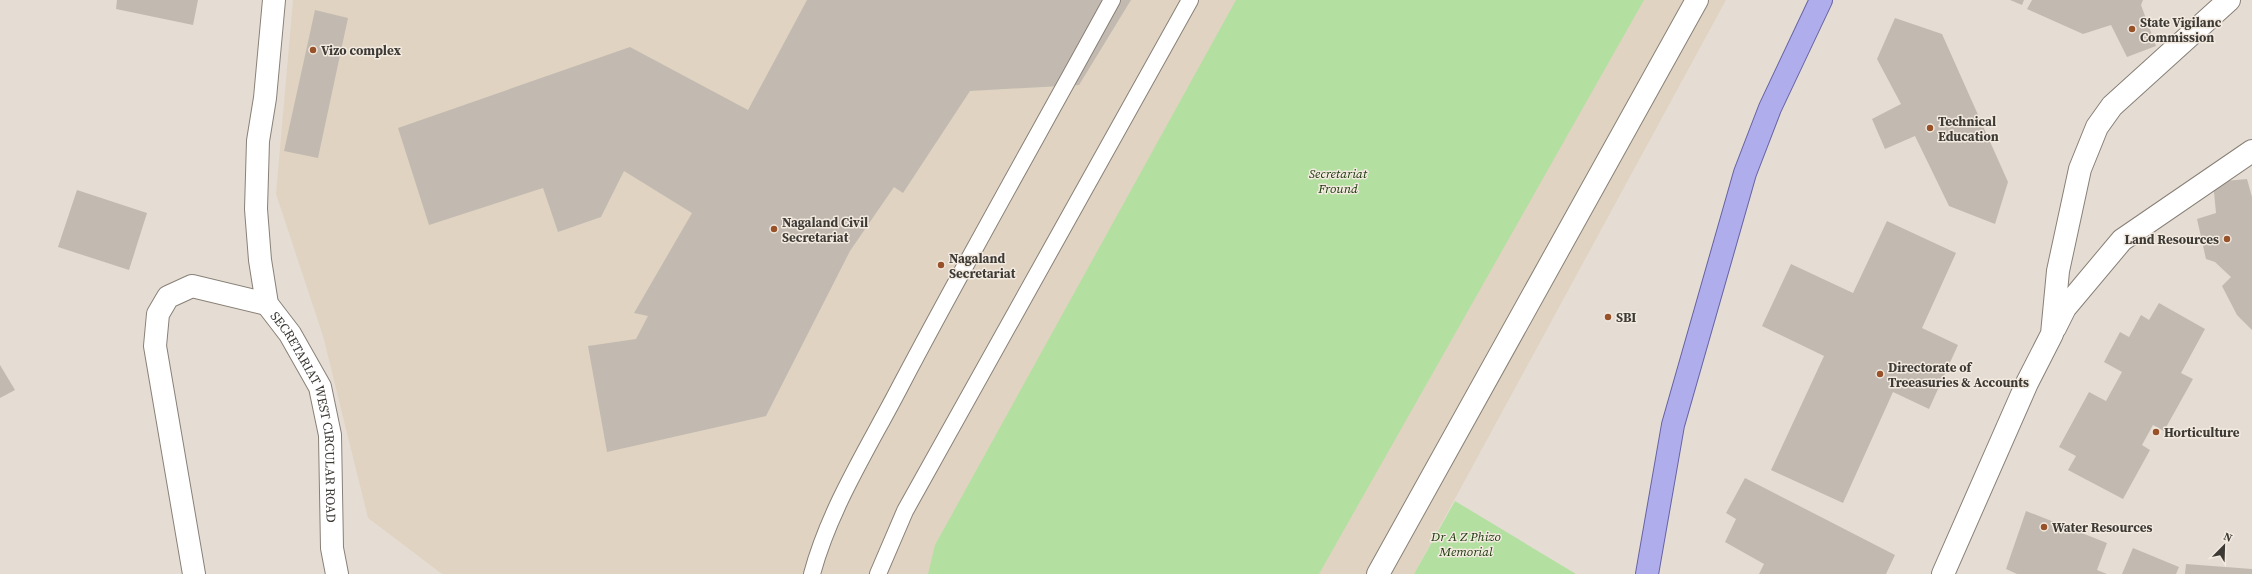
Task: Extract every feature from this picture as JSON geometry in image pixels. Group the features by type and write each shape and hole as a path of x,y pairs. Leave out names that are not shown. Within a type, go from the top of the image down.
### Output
{"main road":[{"path":"1647,574 1674,425 1745,173 1770,108 1821,0"}],"street":[{"name":"SECRETARIAT WEST CIRCULAR ROAD","path":"274,0 266,98 258,141 256,209 260,260 267,304 290,334 320,387 330,435 332,548 337,574"},
{"path":"1378,574 1697,0"},
{"path":"2052,334 2058,271 2080,169 2097,127 2112,106 2229,0"},
{"path":"1943,574 2027,383 2065,308 2122,240 2252,151"},
{"path":"194,574 156,346 158,314 168,297 192,286 267,304"}],"lane":[{"path":"812,574 819,547 845,491 917,355 1112,0"},
{"path":"878,574 904,511 1190,0"}],"shaded area":[{"name":"Nagaland Secretariat","path":"293,0 1726,0 1414,574 442,574 368,518 323,336 276,194"}],"green space":[{"name":"Secretariat Fround","path":"1236,0 1644,0 1319,574 928,574 935,545"},
{"name":"Dr A Z Phizo Memorial","path":"1455,501 1576,574 1414,574"}],"building":[{"path":"117,0 198,0 193,25 116,9"},
{"name":"Nagaland Civil Secretariat","path":"807,0 1131,0 1079,85 970,91 903,193 894,187 850,251 766,416 607,452 588,346 636,339 648,316 634,313 692,213 624,171 601,217 558,232 543,188 429,225 398,128 630,47 748,110"},
{"path":"2010,0 2024,0 2022,5"},
{"name":"State Vigilanc Commission","path":"2032,0 2143,0 2141,5 2156,46 2127,57 2111,25 2083,34 2027,9"},
{"path":"315,10 348,18 318,158 284,151"},
{"name":"Technical Education","path":"1895,18 1942,34 2008,182 1995,224 1949,206 1915,136 1885,149 1872,119 1901,104 1877,59"},
{"name":"Land Resources","path":"2247,179 2252,197 2252,330 2237,315 2222,286 2231,277 2215,262 2206,259 2197,219 2216,213 2213,182"},
{"path":"77,190 147,213 129,270 58,247"},
{"name":"Directorate of Treeasuries & Accounts","path":"1887,221 1956,253 1922,328 1958,345 1929,409 1893,392 1843,503 1771,470 1824,356 1762,326 1791,264 1853,293"},
{"path":"2159,303 2205,329 2181,373 2193,379 2164,431 2153,425 2142,445 2150,450 2123,499 2068,470 2076,456 2059,447 2089,392 2106,401 2122,372 2104,362 2120,332 2129,337 2141,315 2149,320"},
{"path":"0,365 15,390 0,398"},
{"path":"1745,478 1895,555 1886,574 1759,574 1764,564 1725,542 1736,519 1726,513"},
{"name":"Water Resources","path":"2026,511 2107,543 2097,570 2107,574 2017,574 2006,569"},
{"name":"Water Resources","path":"2133,548 2179,567 2176,574 2122,574"},
{"path":"2186,564 2252,569 2252,574 2185,574"}],"place":[{"name":"State Vigilanc Commission","path":"2132,29"},
{"name":"Vizo complex","path":"313,50"},
{"name":"Technical Education","path":"1930,128"},
{"name":"Nagaland Civil Secretariat","path":"774,229"},
{"name":"Land Resources","path":"2227,239"},
{"name":"Nagaland Secretariat","path":"941,265"},
{"name":"SBI","path":"1608,317"},
{"name":"Directorate of Treeasuries & Accounts","path":"1880,374"},
{"name":"Horticulture","path":"2156,432"},
{"name":"Water Resources","path":"2044,527"}]}
